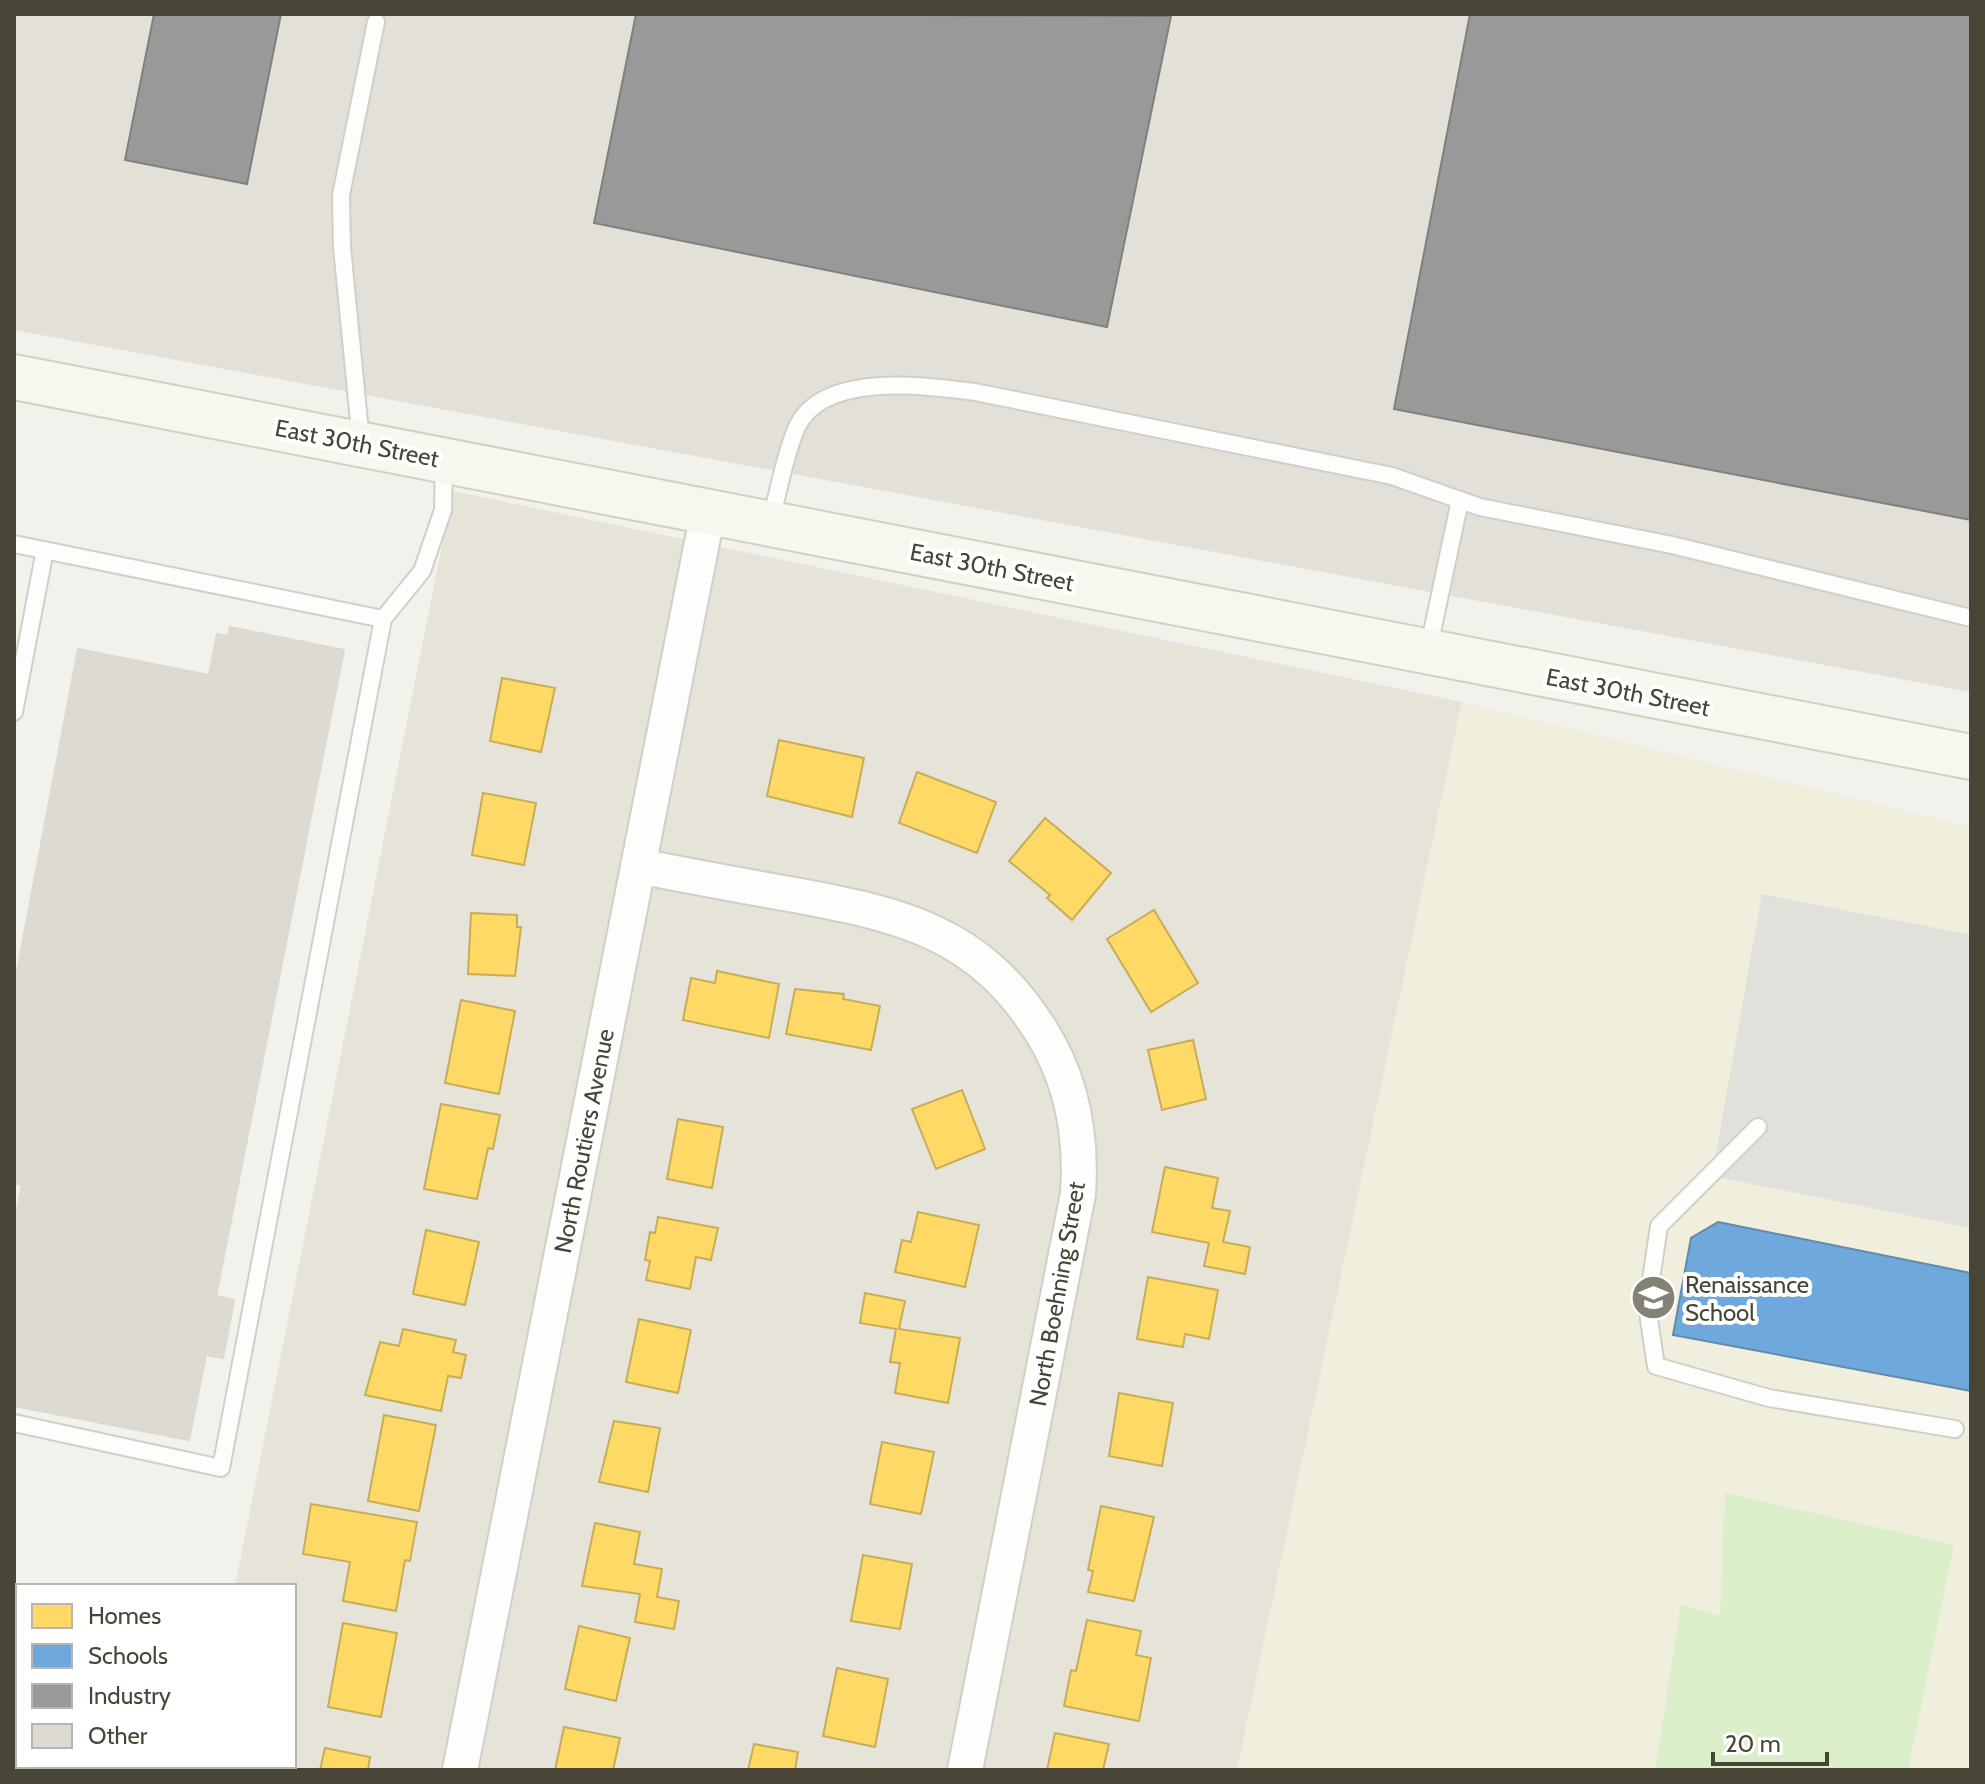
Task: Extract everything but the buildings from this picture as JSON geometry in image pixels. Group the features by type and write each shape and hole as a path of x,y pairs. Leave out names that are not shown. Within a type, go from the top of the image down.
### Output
{"main road":[{"name":"East 30th Street","path":"14,377 1971,757"}],"street":[{"name":"North Routiers Avenue","path":"460,1770 708,512"},
{"name":"North Boehning Street","path":"638,866 873,910 939,933 996,973 1020,998 1049,1043 1063,1075 1078,1142 1078,1194 965,1770"}],"lane":[{"path":"362,443 342,247 341,195 376,22"},
{"path":"769,524 798,425 820,403 860,387 908,384 975,392 1382,473 1460,500 1672,545 1971,618"},
{"path":"14,1423 221,1468 383,619 422,571 443,510 445,460"},
{"path":"1427,653 1460,500"},
{"path":"14,544 383,619"},
{"path":"14,712 45,550"},
{"path":"1758,1127 1659,1226 1647,1306 1656,1366 1769,1398 1955,1429"}],"shaded area":[{"path":"14,14 1971,14 1971,692 14,330"},
{"path":"453,491 1462,702 1237,1770 199,1770 296,1768 296,1584 235,1584"},
{"name":"Renaissance School","path":"1462,702 1971,827 1971,1770 1237,1770"},
{"path":"1762,894 1971,935 1971,1228 1712,1176"}],"green space":[{"path":"1725,1493 1954,1545 1908,1770 1655,1770 1681,1605 1720,1616"}],"place":[{"name":"Renaissance School","path":"1654,1298"}]}
